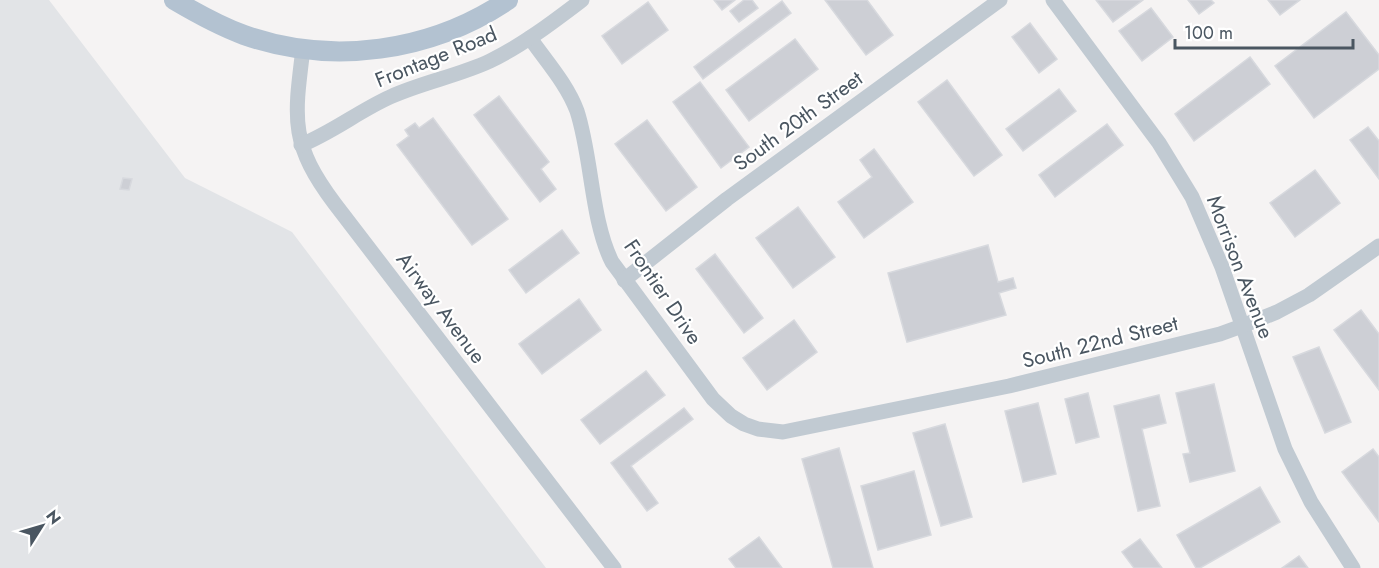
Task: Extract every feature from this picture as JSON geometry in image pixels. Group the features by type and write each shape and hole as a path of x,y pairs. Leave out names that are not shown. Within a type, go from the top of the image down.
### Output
{"main road":[{"path":"174,0 242,34 273,44 345,52 402,45 461,27 508,0"}],"street":[{"name":"Frontage Road","path":"301,145 327,134 366,109 393,96 479,66 502,55 530,38 582,0"},
{"name":"South 20th Street","path":"624,280 727,200 1000,0"},
{"name":"Morrison Avenue","path":"1053,0 1159,143 1181,178 1213,243 1272,415 1292,466 1323,523 1353,568"},
{"name":"Frontier Drive","path":"530,38 562,82 573,102 580,122 604,239 612,262 624,280 712,399 731,416 751,427 773,432 810,427"},
{"name":"Airway Avenue","path":"303,49 296,111 301,145 310,166 330,197 614,568"},
{"name":"South 22nd Street","path":"810,427 1009,386 1220,334 1277,312 1309,295 1379,246"}],"shaded area":[{"path":"0,0 49,0 185,178 292,232 546,568 0,568"}],"building":[{"path":"714,0 735,0 722,10"},
{"path":"744,0 752,0 758,8 739,22 730,11"},
{"path":"825,0 867,0 893,35 866,55"},
{"path":"1096,0 1143,0 1113,22"},
{"path":"1188,0 1211,0 1214,3 1199,14"},
{"path":"1268,0 1300,0 1280,15"},
{"path":"782,1 791,13 703,79 694,67"},
{"path":"648,2 668,30 622,64 602,36"},
{"path":"1151,8 1173,37 1142,61 1119,31"},
{"path":"1346,12 1379,55 1379,69 1314,118 1275,66"},
{"path":"1030,23 1057,59 1039,73 1012,37"},
{"path":"795,39 818,69 749,121 726,90"},
{"path":"1250,57 1270,84 1194,141 1175,114"},
{"path":"947,80 1002,155 974,176 918,102"},
{"path":"700,82 749,147 721,168 673,102"},
{"path":"1059,89 1076,111 1023,151 1006,129"},
{"path":"499,96 549,162 541,169 556,189 540,202 474,115"},
{"path":"433,118 508,219 472,245 397,145 409,136 405,130 415,123 419,128"},
{"path":"647,120 697,187 666,211 615,144"},
{"path":"1107,124 1123,145 1055,197 1039,175"},
{"path":"1368,127 1379,141 1379,179 1350,140"},
{"path":"874,149 913,202 864,238 838,202 872,177 860,160"},
{"path":"1315,170 1340,203 1295,237 1270,203"},
{"path":"123,178 132,179 129,190 120,189"},
{"path":"798,207 835,257 793,288 756,238"},
{"path":"562,230 579,253 526,293 509,270"},
{"path":"988,245 998,282 1013,278 1016,288 999,293 1006,315 907,342 888,273"},
{"path":"715,254 763,318 744,333 696,269"},
{"path":"579,299 601,330 542,374 519,344"},
{"path":"1361,310 1379,334 1379,390 1334,330"},
{"path":"794,320 817,352 767,390 743,358"},
{"path":"1319,347 1351,422 1325,433 1293,357"},
{"path":"646,371 665,395 600,444 581,420"},
{"path":"1214,384 1235,471 1190,482 1183,454 1190,453 1176,393"},
{"path":"1088,393 1099,437 1076,443 1065,399"},
{"path":"1159,395 1166,423 1142,429 1160,506 1138,511 1114,406"},
{"path":"1038,403 1056,474 1023,482 1005,411"},
{"path":"684,408 693,419 631,466 658,503 647,511 611,463"},
{"path":"945,424 972,517 941,526 913,433"},
{"path":"839,448 873,568 833,568 802,459"},
{"path":"1373,449 1379,457 1379,522 1342,472"},
{"path":"914,471 931,535 878,550 861,486"},
{"path":"1260,487 1280,522 1200,568 1196,568 1177,535"},
{"path":"759,537 782,568 736,568 729,559"},
{"path":"1140,539 1162,568 1134,568 1122,552"},
{"path":"1299,556 1308,568 1282,568"}]}
